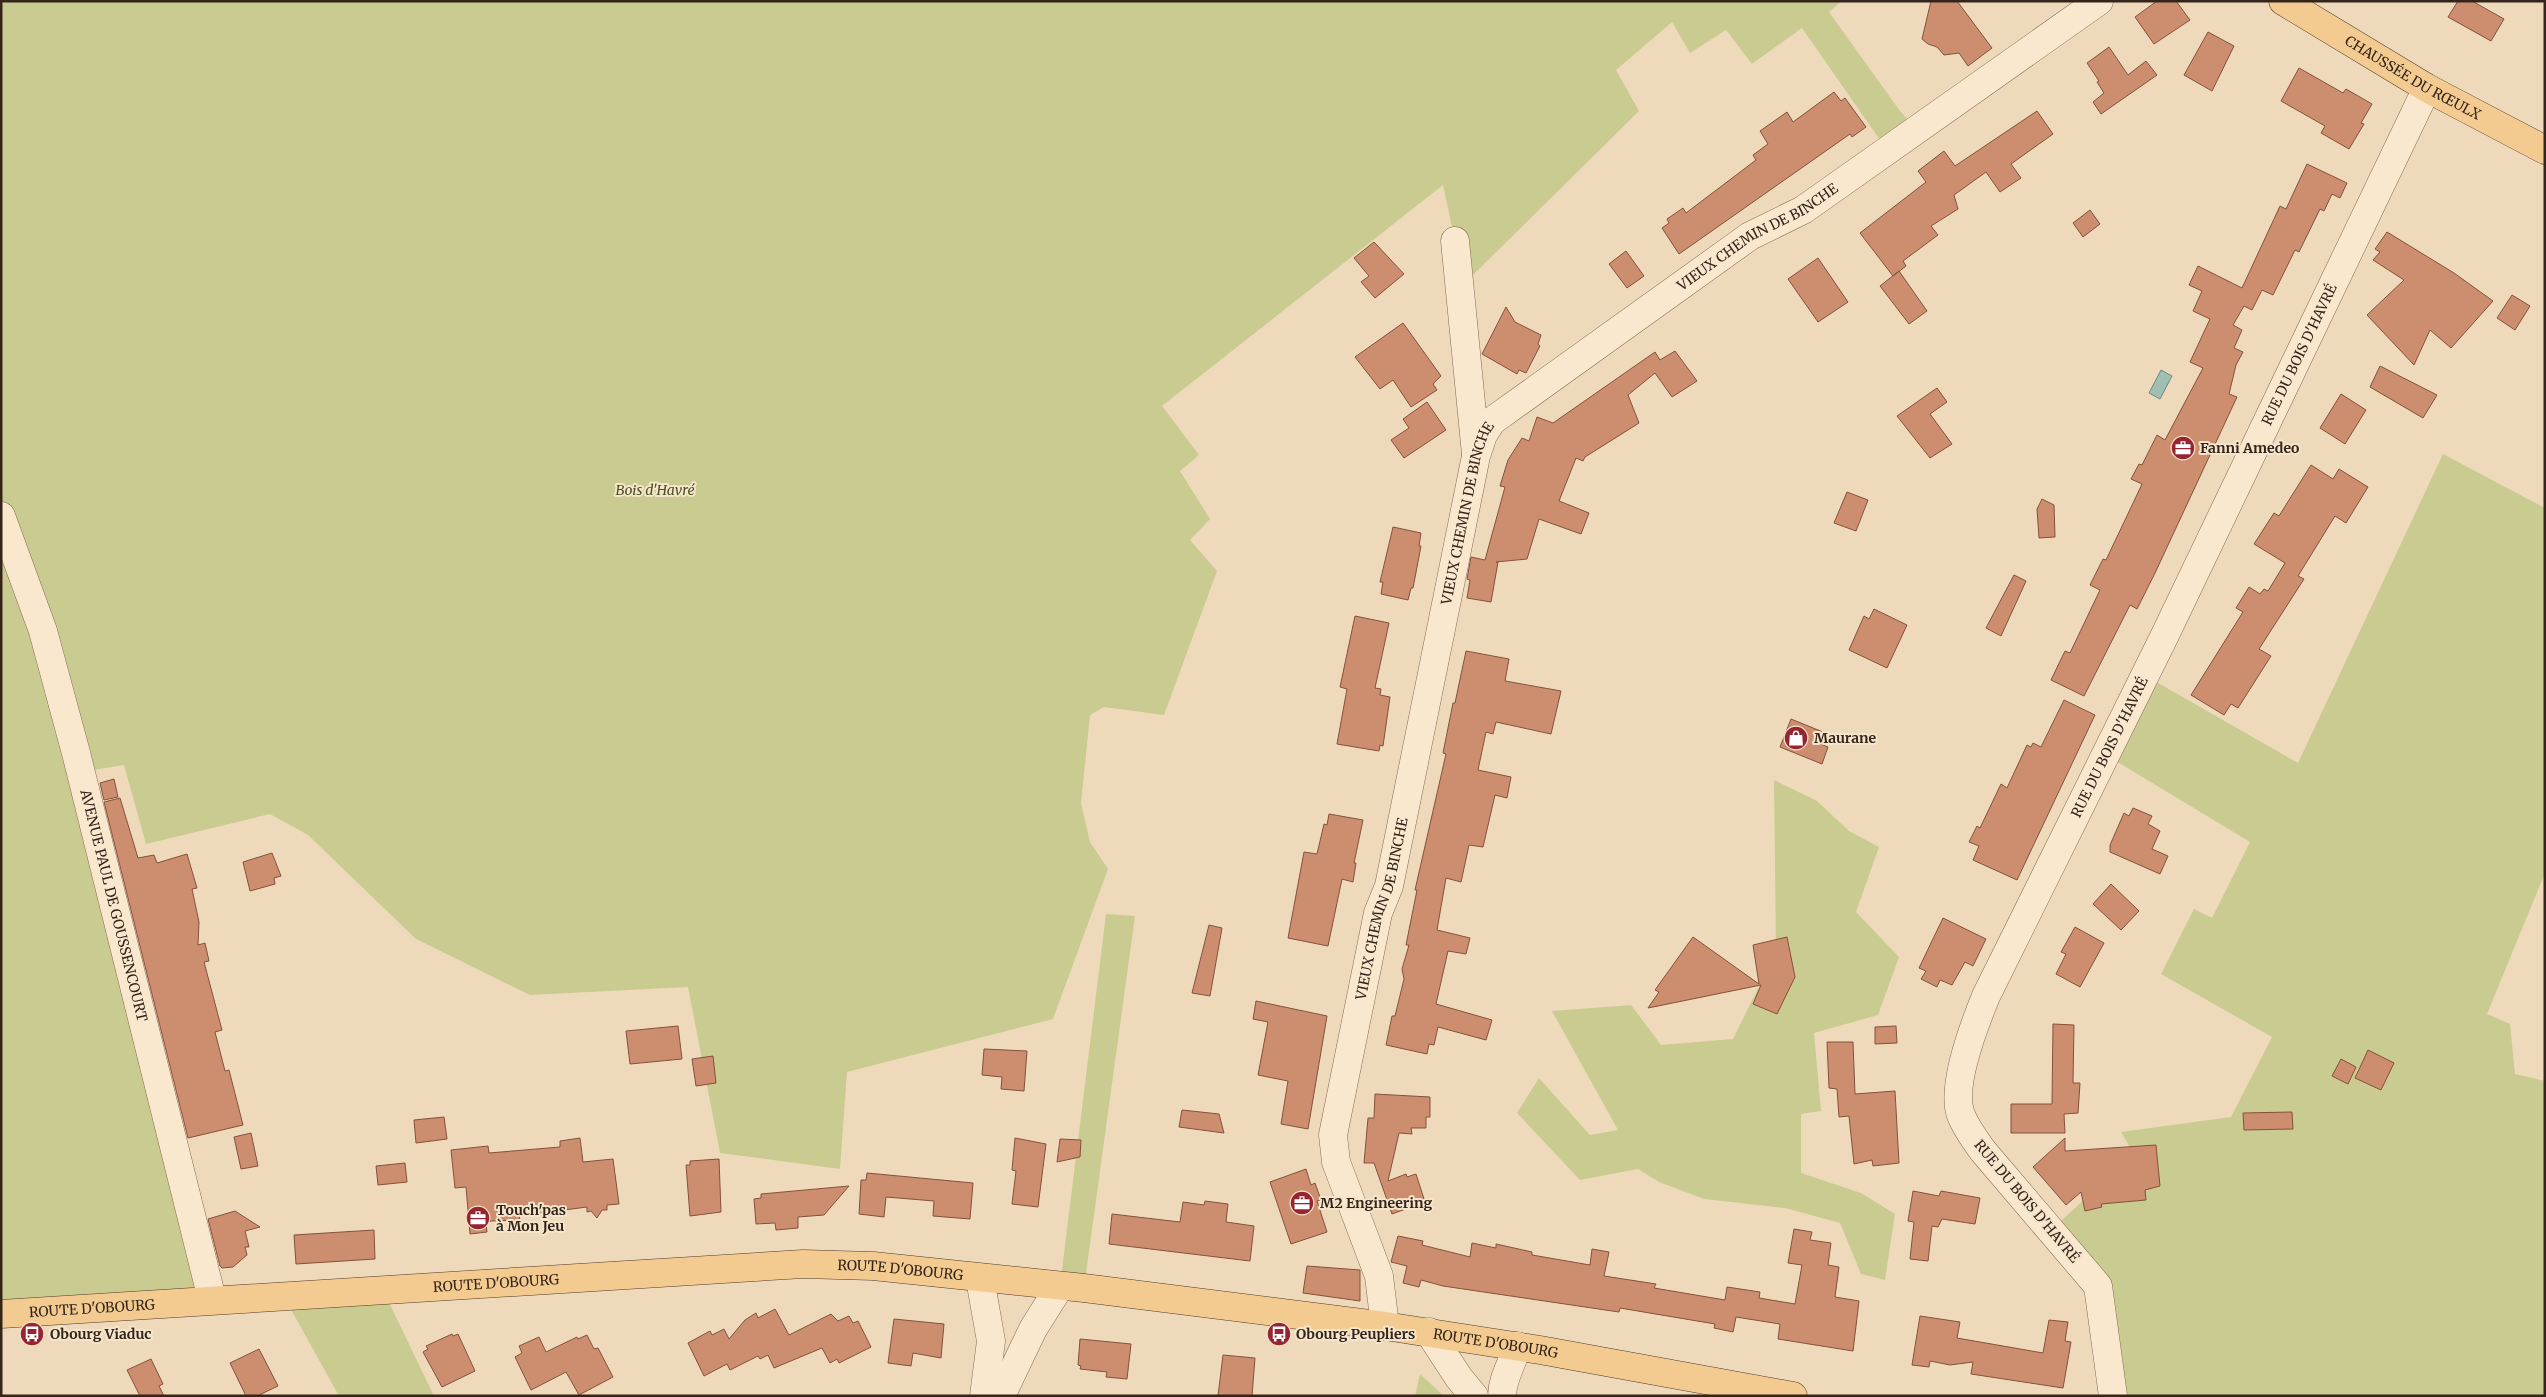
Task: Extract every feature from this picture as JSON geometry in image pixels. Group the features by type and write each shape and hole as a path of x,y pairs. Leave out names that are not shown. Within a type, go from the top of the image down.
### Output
{"main road":[{"name":"CHAUSSÉE DU RŒULX","path":"2283,1 2427,88 2545,150"},
{"name":"ROUTE D'OBOURG","path":"1,1314 212,1299 803,1264 873,1266 980,1279 1060,1286 1429,1332 1793,1396"}],"street":[{"name":"VIEUX CHEMIN DE BINCHE","path":"1385,1326 1379,1276 1336,1162 1333,1135 1378,913 1389,886 1476,456 1483,435 1492,422 1750,236 1803,210 2099,1"},
{"name":"RUE DU BOIS D'HAVRÉ","path":"2113,1396 2098,1286 1983,1151 1968,1129 1960,1114 1959,1079 1974,1023 1986,996 2164,637 2427,88"},
{"path":"1455,241 1476,456"},
{"name":"AVENUE PAUL DE GOUSSENCOURT","path":"1,516 43,631 74,744 212,1299"},
{"path":"980,1279 991,1341 984,1396"},
{"path":"1001,1396 1033,1329 1060,1286"},
{"path":"1429,1332 1459,1378 1474,1396"},
{"path":"1502,1396 1506,1376 1513,1363 1517,1346"}],"green space":[{"name":"Bois d'Havré","path":"1,1 1842,1 1829,12 1900,111 1917,130 1887,150 1802,28 1752,64 1726,30 1690,53 1672,22 1616,70 1639,111 1471,277 1455,241 1443,185 1162,406 1199,455 1180,471 1210,519 1190,540 1217,571 1164,715 1104,707 1090,715 1081,803 1090,842 1108,869 1053,1019 847,1072 840,1169 720,1153 688,987 530,995 416,939 308,835 270,814 146,844 124,765 81,772 212,1299 1,1314"},
{"path":"2443,454 2545,508 2545,873 2487,1014 2510,1024 2515,1074 2545,1081 2545,1396 2113,1396 2098,1286 2051,1230 2100,1185 2150,1181 2121,1132 2231,1117 2272,1037 2161,974 2194,909 2212,918 2250,842 2106,755 2146,676 2298,763"},
{"path":"1774,780 1817,801 1849,831 1879,847 1856,912 1899,957 1878,1015 1814,1033 1821,1111 1801,1114 1801,1173 1861,1193 1895,1214 1885,1280 1861,1274 1840,1223 1785,1208 1704,1199 1659,1182 1638,1169 1580,1180 1517,1113 1539,1078 1590,1135 1618,1130 1552,1011 1631,1005 1661,1045 1733,1039 1776,952"},
{"path":"1106,914 1135,916 1084,1288 1060,1286"},
{"path":"383,1290 434,1396 339,1396 284,1297"},
{"path":"1420,1374 1444,1396 1415,1396"}],"shaded area":[{"path":"2161,370 2172,376 2160,399 2149,393"}],"building":[{"path":"1931,1 1957,1 1992,48 1968,66 1959,53 1944,55 1937,47 1928,44 1922,39"},
{"path":"2157,1 2176,1 2190,20 2154,44 2135,17"},
{"path":"2458,1 2472,1 2504,19 2491,41 2448,17"},
{"path":"2208,32 2234,46 2212,91 2184,75"},
{"path":"2109,47 2128,75 2146,61 2157,75 2101,114 2093,102 2104,93 2097,82 2099,81 2087,63"},
{"path":"2299,68 2343,93 2346,89 2372,104 2361,123 2364,124 2349,149 2321,133 2325,126 2281,101"},
{"path":"1834,92 1841,101 1845,98 1866,127 1852,137 1850,134 1679,254 1662,228 1669,223 1667,219 1683,208 1686,213 1756,160 1753,155 1768,144 1760,131 1787,112 1793,122"},
{"path":"2037,111 2053,134 2011,164 2021,178 2000,192 1986,172 1954,195 1958,209 1931,226 1938,235 1903,261 1906,266 1893,276 1860,233 1926,182 1918,171 1944,151 1955,166"},
{"path":"2307,164 2347,183 2340,198 2332,194 2324,211 2320,209 2299,252 2295,250 2273,295 2262,290 2252,310 2244,306 2233,325 2242,330 2234,348 2243,352 2236,365 2229,394 2237,397 2137,609 2130,605 2084,696 2051,680 2065,651 2070,653 2100,590 2090,585 2103,559 2106,560 2142,484 2131,479 2139,464 2142,465 2157,435 2165,440 2203,368 2190,362 2210,319 2193,311 2202,291 2189,285 2198,266 2242,288 2280,206 2286,209"},
{"path":"2090,210 2100,224 2083,237 2073,223"},
{"path":"2387,232 2454,273 2493,301 2451,348 2430,330 2414,365 2367,315 2404,280 2373,260 2380,252 2375,249"},
{"path":"1374,242 1404,274 1375,298 1361,282 1369,276 1354,258"},
{"path":"1626,251 1644,276 1627,288 1609,264"},
{"path":"1818,258 1848,302 1818,322 1788,279"},
{"path":"1899,271 1927,311 1909,324 1880,286"},
{"path":"2512,295 2530,306 2515,330 2497,318"},
{"path":"1506,307 1515,322 1541,335 1538,344 1540,346 1526,373 1519,370 1517,374 1482,354"},
{"path":"1403,323 1441,376 1433,384 1437,390 1411,407 1393,380 1380,389 1355,357"},
{"path":"1675,351 1697,381 1672,397 1655,373 1628,395 1639,423 1585,457 1583,461 1576,458 1559,501 1589,513 1581,534 1539,519 1527,559 1496,562 1498,562 1491,602 1467,598 1470,580 1467,579 1471,557 1485,560 1505,487 1500,486 1508,460 1522,438 1529,441 1537,417 1553,423 1655,352 1660,360"},
{"path":"2380,366 2437,395 2423,418 2370,387"},
{"path":"1937,388 1947,402 1930,414 1952,444 1930,458 1897,416"},
{"path":"2341,394 2366,410 2345,444 2320,428"},
{"path":"1427,402 1446,430 1404,458 1391,440 1409,428 1403,419"},
{"path":"2311,465 2333,479 2339,469 2368,487 2346,523 2335,516 2298,576 2304,579 2259,649 2271,656 2238,708 2231,704 2224,715 2191,695 2243,612 2236,608 2249,587 2260,594 2264,589 2268,591 2285,563 2254,544 2274,513 2279,516"},
{"path":"1847,492 1868,500 1856,531 1834,523"},
{"path":"2042,499 2054,505 2055,537 2039,538 2037,509"},
{"path":"1393,527 1421,533 1419,546 1421,546 1413,588 1411,588 1408,600 1381,594 1383,582 1380,582"},
{"path":"2014,575 2026,581 2001,636 1986,628"},
{"path":"1874,609 1907,625 1887,668 1849,650 1864,616 1869,619"},
{"path":"1355,616 1389,623 1375,688 1381,689 1380,695 1390,697 1383,746 1380,745 1379,751 1337,744 1347,689 1340,687"},
{"path":"1466,651 1509,659 1505,681 1561,691 1551,734 1496,722 1493,734 1486,732 1478,770 1511,777 1507,798 1495,795 1483,847 1469,845 1461,882 1446,878 1437,930 1470,938 1466,954 1448,951 1436,1004 1492,1020 1486,1040 1438,1027 1434,1045 1429,1044 1427,1054 1386,1045 1392,1016 1395,1016 1404,979 1402,969 1409,945 1406,945 1417,890 1415,890 1446,754 1443,753"},
{"path":"2064,700 2095,715 2017,880 1973,860 1979,846 1969,842 1977,826 1980,828 2001,784 2007,788 2027,745 2031,747 2033,743 2041,747"},
{"path":"1791,719 1823,732 1818,743 1828,747 1822,764 1780,747"},
{"path":"114,779 118,797 104,800 100,783"},
{"path":"120,798 138,858 154,855 157,863 187,854 197,888 192,889 199,922 198,945 205,943 209,961 204,962 222,1030 215,1032 225,1071 229,1070 243,1125 188,1138 104,802"},
{"path":"2133,808 2152,816 2148,824 2160,831 2152,849 2168,856 2160,874 2110,852 2110,845 2124,813 2129,816"},
{"path":"1329,814 1363,820 1354,863 1356,863 1353,882 1342,879 1328,946 1288,938 1304,852 1317,854 1324,824 1327,825"},
{"path":"272,853 281,876 274,878 275,884 250,891 243,862"},
{"path":"2111,884 2139,911 2121,930 2093,904"},
{"path":"1943,918 1986,939 1973,966 1965,962 1952,985 1940,980 1937,987 1921,979 1926,971 1919,968"},
{"path":"1209,925 1222,928 1210,996 1192,993"},
{"path":"2075,927 2104,943 2080,987 2056,974 2066,954 2061,952"},
{"path":"1693,937 1759,984 1753,945 1787,937 1795,977 1777,1014 1753,1004 1761,985 1648,1008 1659,992 1655,990"},
{"path":"1256,1001 1327,1016 1308,1129 1281,1124 1288,1081 1258,1075 1268,1022 1253,1019"},
{"path":"2053,1024 2074,1025 2073,1083 2080,1083 2078,1113 2064,1114 2065,1133 2011,1133 2011,1104 2052,1104"},
{"path":"678,1026 682,1059 630,1064 626,1031"},
{"path":"1896,1026 1897,1043 1875,1044 1875,1027"},
{"path":"1827,1042 1853,1042 1855,1094 1895,1091 1899,1163 1873,1166 1872,1160 1854,1164 1849,1116 1839,1117 1837,1089 1829,1088"},
{"path":"984,1049 1027,1051 1024,1091 1001,1089 1002,1077 982,1075"},
{"path":"2368,1050 2394,1063 2381,1090 2355,1078"},
{"path":"713,1056 716,1083 696,1086 692,1059"},
{"path":"2341,1059 2356,1067 2348,1084 2332,1076"},
{"path":"1375,1094 1430,1097 1430,1117 1426,1117 1426,1128 1411,1128 1412,1134 1399,1133 1388,1181 1406,1174 1407,1177 1416,1174 1425,1202 1392,1214 1374,1163 1364,1163 1368,1118 1374,1118"},
{"path":"1182,1110 1219,1114 1224,1133 1179,1127"},
{"path":"2292,1112 2293,1129 2244,1130 2243,1113"},
{"path":"444,1117 447,1139 416,1143 414,1120"},
{"path":"251,1133 258,1166 241,1169 234,1137"},
{"path":"580,1138 583,1162 613,1159 619,1204 607,1205 607,1210 602,1210 597,1218 591,1211 587,1212 587,1207 519,1216 520,1220 491,1221 486,1223 487,1232 470,1234 466,1187 455,1188 451,1150 488,1146 489,1153 560,1147 560,1141"},
{"path":"1015,1138 1046,1144 1038,1207 1012,1204 1016,1171 1012,1170"},
{"path":"2065,1138 2065,1151 2156,1145 2160,1186 2145,1190 2146,1200 2101,1204 2102,1207 2085,1211 2081,1192 2066,1205 2033,1167"},
{"path":"1060,1139 1081,1140 1080,1157 1057,1162"},
{"path":"719,1159 721,1212 690,1216 686,1165 690,1165 690,1161"},
{"path":"405,1163 407,1182 378,1185 376,1166"},
{"path":"1306,1169 1311,1185 1315,1183 1321,1200 1317,1201 1327,1232 1291,1244 1270,1182"},
{"path":"867,1173 973,1183 970,1219 933,1216 934,1201 886,1197 884,1217 859,1214 861,1180 866,1180"},
{"path":"849,1186 824,1215 798,1217 798,1228 776,1230 775,1223 756,1224 754,1199 761,1198 761,1194"},
{"path":"1913,1191 1939,1196 1941,1191 1980,1198 1975,1224 1942,1219 1938,1227 1932,1226 1928,1261 1910,1259 1914,1222 1908,1221"},
{"path":"1205,1201 1228,1204 1226,1222 1254,1226 1250,1261 1109,1244 1112,1214 1180,1222 1183,1202 1204,1205"},
{"path":"235,1211 260,1227 245,1231 249,1247 245,1247 247,1255 233,1267 222,1268 208,1219"},
{"path":"1794,1229 1812,1232 1810,1240 1831,1243 1828,1265 1839,1267 1835,1297 1859,1301 1853,1351 1778,1339 1780,1324 1736,1317 1733,1332 1714,1328 1715,1324 1620,1308 1619,1312 1443,1286 1421,1280 1419,1287 1403,1283 1407,1266 1391,1262 1398,1236 1423,1241 1422,1245 1470,1257 1472,1243 1496,1248 1496,1244 1532,1252 1532,1255 1590,1265 1592,1249 1609,1252 1604,1276 1656,1284 1654,1288 1725,1300 1727,1287 1760,1292 1759,1298 1795,1304 1802,1265 1788,1263"},
{"path":"374,1230 375,1259 296,1264 294,1235"},
{"path":"1307,1266 1360,1270 1360,1301 1303,1293"},
{"path":"775,1309 789,1335 831,1314 838,1321 849,1316 853,1323 858,1321 871,1347 839,1363 837,1359 830,1363 822,1348 774,1368 768,1355 760,1359 758,1356 730,1370 727,1364 704,1376 688,1343 710,1331 712,1335 724,1329 729,1339 745,1320 756,1313 758,1318"},
{"path":"1920,1316 1960,1322 1957,1338 2043,1353 2049,1320 2068,1322 2065,1341 2071,1342 2063,1388 1971,1374 1973,1362 1950,1365 1930,1361 1929,1367 1912,1365"},
{"path":"894,1319 944,1324 941,1358 913,1353 911,1366 888,1363"},
{"path":"452,1334 453,1336 458,1334 475,1371 442,1387 423,1352 428,1349 426,1346"},
{"path":"587,1335 594,1349 598,1348 613,1377 579,1395 566,1372 531,1390 515,1357 522,1353 519,1346 539,1337 546,1352 577,1337 578,1339"},
{"path":"1080,1339 1131,1344 1127,1379 1106,1377 1107,1372 1080,1369 1081,1366 1078,1365"},
{"path":"259,1349 278,1386 257,1396 246,1396 230,1363"},
{"path":"1223,1355 1255,1358 1252,1396 1218,1396"},
{"path":"151,1359 163,1384 159,1386 164,1396 140,1396 127,1370"}],"place":[{"name":"Fanni Amedeo","path":"2183,448"},
{"name":"Maurane","path":"1796,738"},
{"name":"M2 Engineering","path":"1302,1203"},
{"name":"Touch'pas à Mon Jeu","path":"478,1218"},
{"name":"Obourg Viaduc","path":"32,1334"},
{"name":"Obourg Peupliers","path":"1279,1334"}]}
